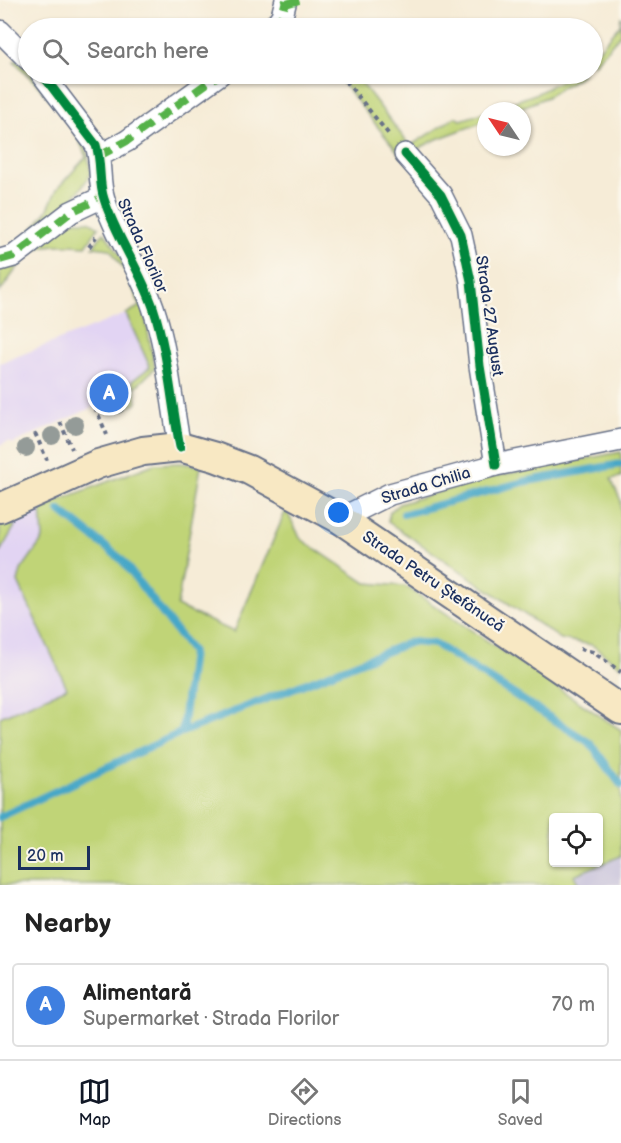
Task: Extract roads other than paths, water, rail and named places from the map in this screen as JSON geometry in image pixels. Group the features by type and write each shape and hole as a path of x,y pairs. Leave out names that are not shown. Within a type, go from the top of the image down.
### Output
{"main road":[{"name":"Strada Petru Ștefănucă","path":"0,508 99,464 143,451 180,447 215,457 249,470 340,519 621,710"}],"street":[{"path":"280,18 290,1"},
{"path":"0,31 18,49"},
{"name":"Strada Florilor","path":"50,84 90,135 99,156 103,197 112,221 140,274 153,307 161,336 180,447"},
{"path":"99,156 127,141 206,84"},
{"name":"Strada 27 August","path":"405,154 441,195 461,235 471,281 480,366 496,465"},
{"path":"0,260 14,256 71,212 103,197"},
{"name":"Strada Chilia","path":"340,519 390,494 496,465 621,440"}],"waterway":[{"path":"404,514 523,482 621,464"},
{"path":"0,817 182,732 192,652 121,559 59,510"},
{"path":"182,732 411,642 435,644 590,743 621,785"}],"place":[{"name":"Alimentară","path":"109,393"}]}
